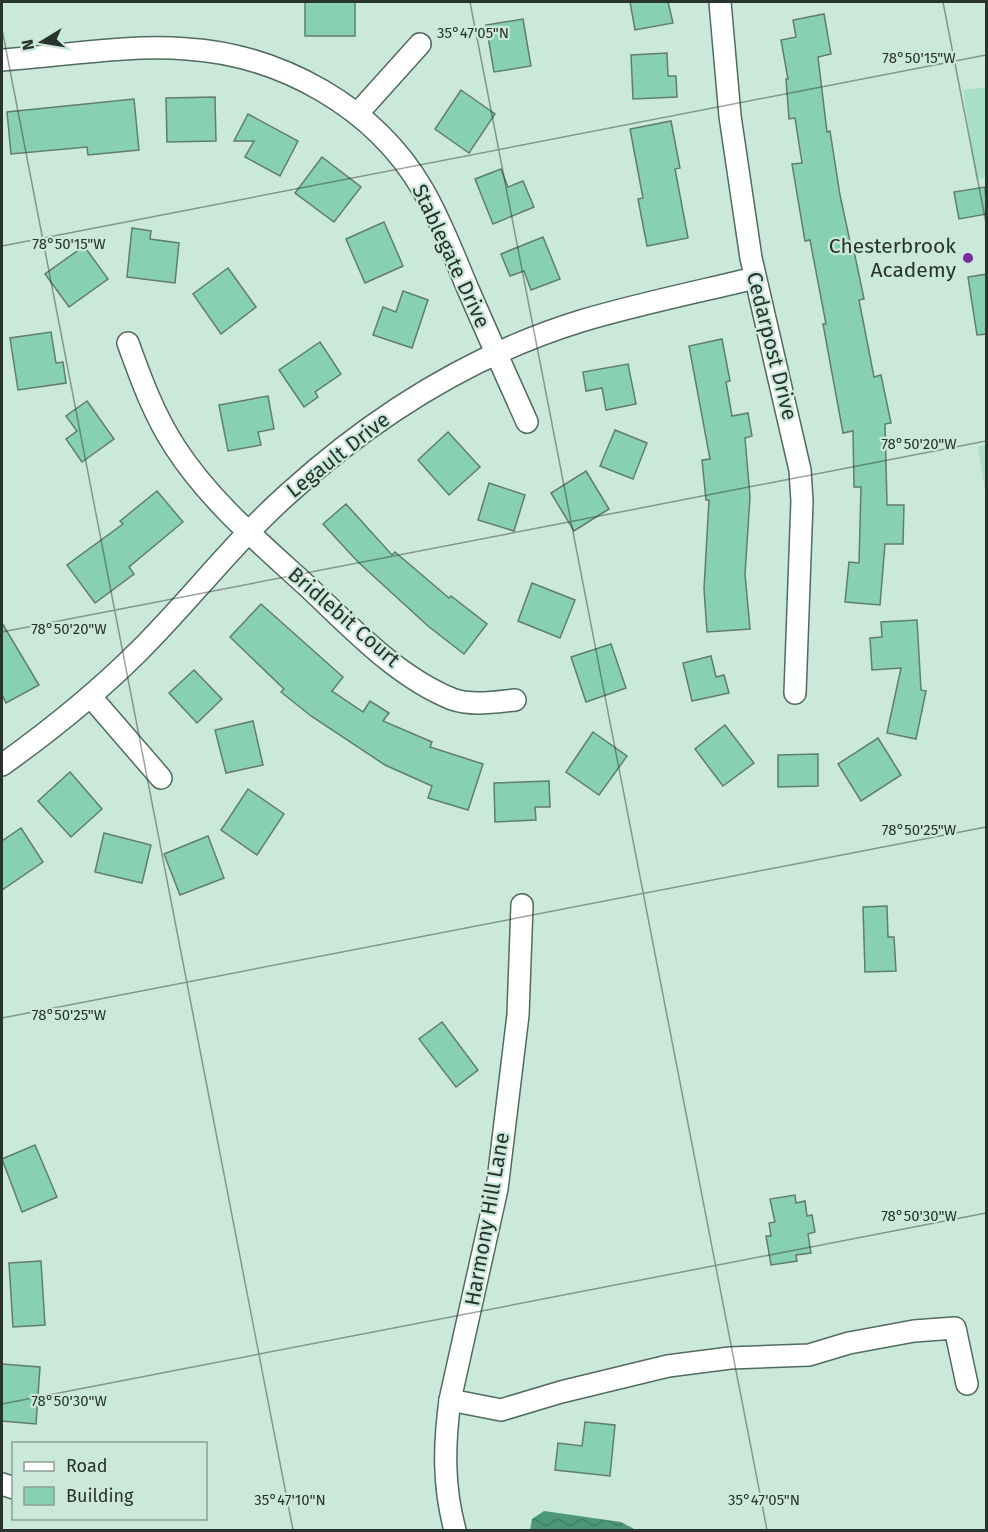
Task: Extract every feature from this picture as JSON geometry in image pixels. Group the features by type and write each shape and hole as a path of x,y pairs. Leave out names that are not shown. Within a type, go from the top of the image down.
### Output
{"street":[{"name":"Cedarpost Drive","path":"720,2 738,185 755,278 800,470 802,501 795,693"},
{"path":"358,114 420,44"},
{"name":"Stablegate Drive","path":"2,60 160,48 214,52 250,59 286,73 318,89 358,114 385,142 422,189 527,422"},
{"name":"Legault Drive","path":"2,765 91,697 142,648 249,532 329,458 377,422 457,372 497,353 609,313 755,278"},
{"name":"Bridlebit Court","path":"128,343 146,392 174,447 225,509 374,649 406,672 453,699 475,703 515,700"},
{"path":"91,697 161,778"},
{"name":"Harmony Hill Lane","path":"455,1530 444,1475 445,1435 450,1400 497,1189 518,1015 522,905"},
{"path":"450,1400 501,1410 561,1392 668,1366 730,1358 809,1355 849,1343 892,1335 955,1328 967,1384"}],"shaded area":[{"path":"986,87 986,178 976,180 963,90"},
{"path":"986,445 986,498 978,446"}],"water":[{"path":"544,1511 621,1522 636,1530 530,1530 532,1519"}],"building":[{"path":"305,2 355,2 355,36 305,36"},
{"path":"630,2 668,2 673,23 635,30"},
{"path":"824,14 831,54 818,57 827,132 830,131 840,195 864,299 859,300 874,377 881,375 891,423 885,424 887,505 904,505 903,544 885,544 880,605 845,602 849,562 859,563 861,487 854,487 853,431 843,433 823,324 826,324 810,240 805,241 792,164 802,163 795,118 789,119 786,79 788,79 781,40 796,37 793,20"},
{"path":"523,19 531,66 494,72 486,25"},
{"path":"667,53 668,76 676,76 677,97 633,99 631,55"},
{"path":"461,90 495,114 469,153 435,129"},
{"path":"215,97 216,141 167,142 166,98"},
{"path":"134,99 139,150 88,155 87,147 11,154 7,112"},
{"path":"248,114 298,141 280,176 245,157 254,141 234,141"},
{"path":"671,121 680,168 675,169 688,238 647,246 638,199 643,198 630,129"},
{"path":"322,157 361,187 334,222 295,193"},
{"path":"501,169 508,187 523,181 534,207 493,224 475,179"},
{"path":"985,187 987,214 959,219 954,192"},
{"path":"384,222 403,266 365,283 346,239"},
{"path":"132,228 151,231 150,239 179,243 175,283 127,277"},
{"path":"543,237 560,279 531,290 524,271 510,276 501,254"},
{"path":"84,246 108,279 69,307 45,274"},
{"path":"228,268 256,307 221,334 193,294"},
{"path":"987,274 987,334 977,335 968,277"},
{"path":"403,291 428,300 412,348 373,335 383,307 396,312"},
{"path":"51,332 56,363 63,362 66,383 18,390 10,338"},
{"path":"722,339 730,381 726,382 732,416 748,413 752,436 745,438 750,497 745,574 750,629 707,632 704,589 709,500 706,500 702,460 710,459 689,346"},
{"path":"320,342 341,374 315,392 318,397 304,407 279,370"},
{"path":"628,364 636,404 606,410 602,388 586,391 583,372"},
{"path":"268,396 274,429 258,432 261,445 228,451 219,405"},
{"path":"87,401 114,439 82,462 66,439 77,431 66,416"},
{"path":"615,430 647,443 633,479 600,466"},
{"path":"448,432 480,467 449,495 418,460"},
{"path":"586,471 609,509 574,531 551,493"},
{"path":"489,483 525,495 514,531 478,520"},
{"path":"157,491 183,522 129,567 134,574 95,603 67,565 123,524 120,521"},
{"path":"346,504 392,555 395,552 449,598 451,596 487,624 464,654 428,626 358,562 323,524"},
{"path":"532,583 575,600 560,638 518,621"},
{"path":"261,604 343,677 332,691 363,712 370,701 389,713 383,721 432,742 430,747 483,764 468,810 428,798 432,786 385,765 311,716 281,692 284,689 230,637"},
{"path":"917,620 921,690 926,691 916,739 887,733 901,668 872,670 870,638 882,637 881,622"},
{"path":"2,623 39,685 6,703 2,695"},
{"path":"611,644 626,688 586,702 571,657"},
{"path":"711,656 716,677 724,675 729,693 692,701 683,663"},
{"path":"194,670 222,699 197,723 169,693"},
{"path":"253,721 263,765 226,773 215,730"},
{"path":"725,725 754,763 723,786 695,749"},
{"path":"593,732 627,756 599,795 566,772"},
{"path":"878,738 901,775 861,801 838,764"},
{"path":"818,754 818,786 778,787 778,755"},
{"path":"70,772 102,809 71,837 38,801"},
{"path":"549,781 550,807 535,807 536,820 495,822 494,783"},
{"path":"248,789 284,814 257,855 221,830"},
{"path":"21,828 43,862 2,890 2,841"},
{"path":"104,833 151,845 142,883 95,872"},
{"path":"208,836 224,878 180,895 164,854"},
{"path":"887,906 888,937 894,937 896,971 865,972 863,907"},
{"path":"442,1022 478,1070 456,1087 419,1039"},
{"path":"35,1145 57,1197 22,1212 2,1159"},
{"path":"795,1195 796,1203 805,1201 807,1216 812,1215 815,1232 808,1234 811,1253 796,1255 797,1261 771,1265 766,1236 771,1236 769,1223 775,1222 770,1199"},
{"path":"41,1261 45,1325 13,1327 9,1263"},
{"path":"2,1364 40,1367 36,1424 2,1421"},
{"path":"585,1422 615,1425 610,1476 555,1470 558,1443 582,1446"}],"place":[{"name":"Chesterbrook Academy","path":"968,258"}]}
